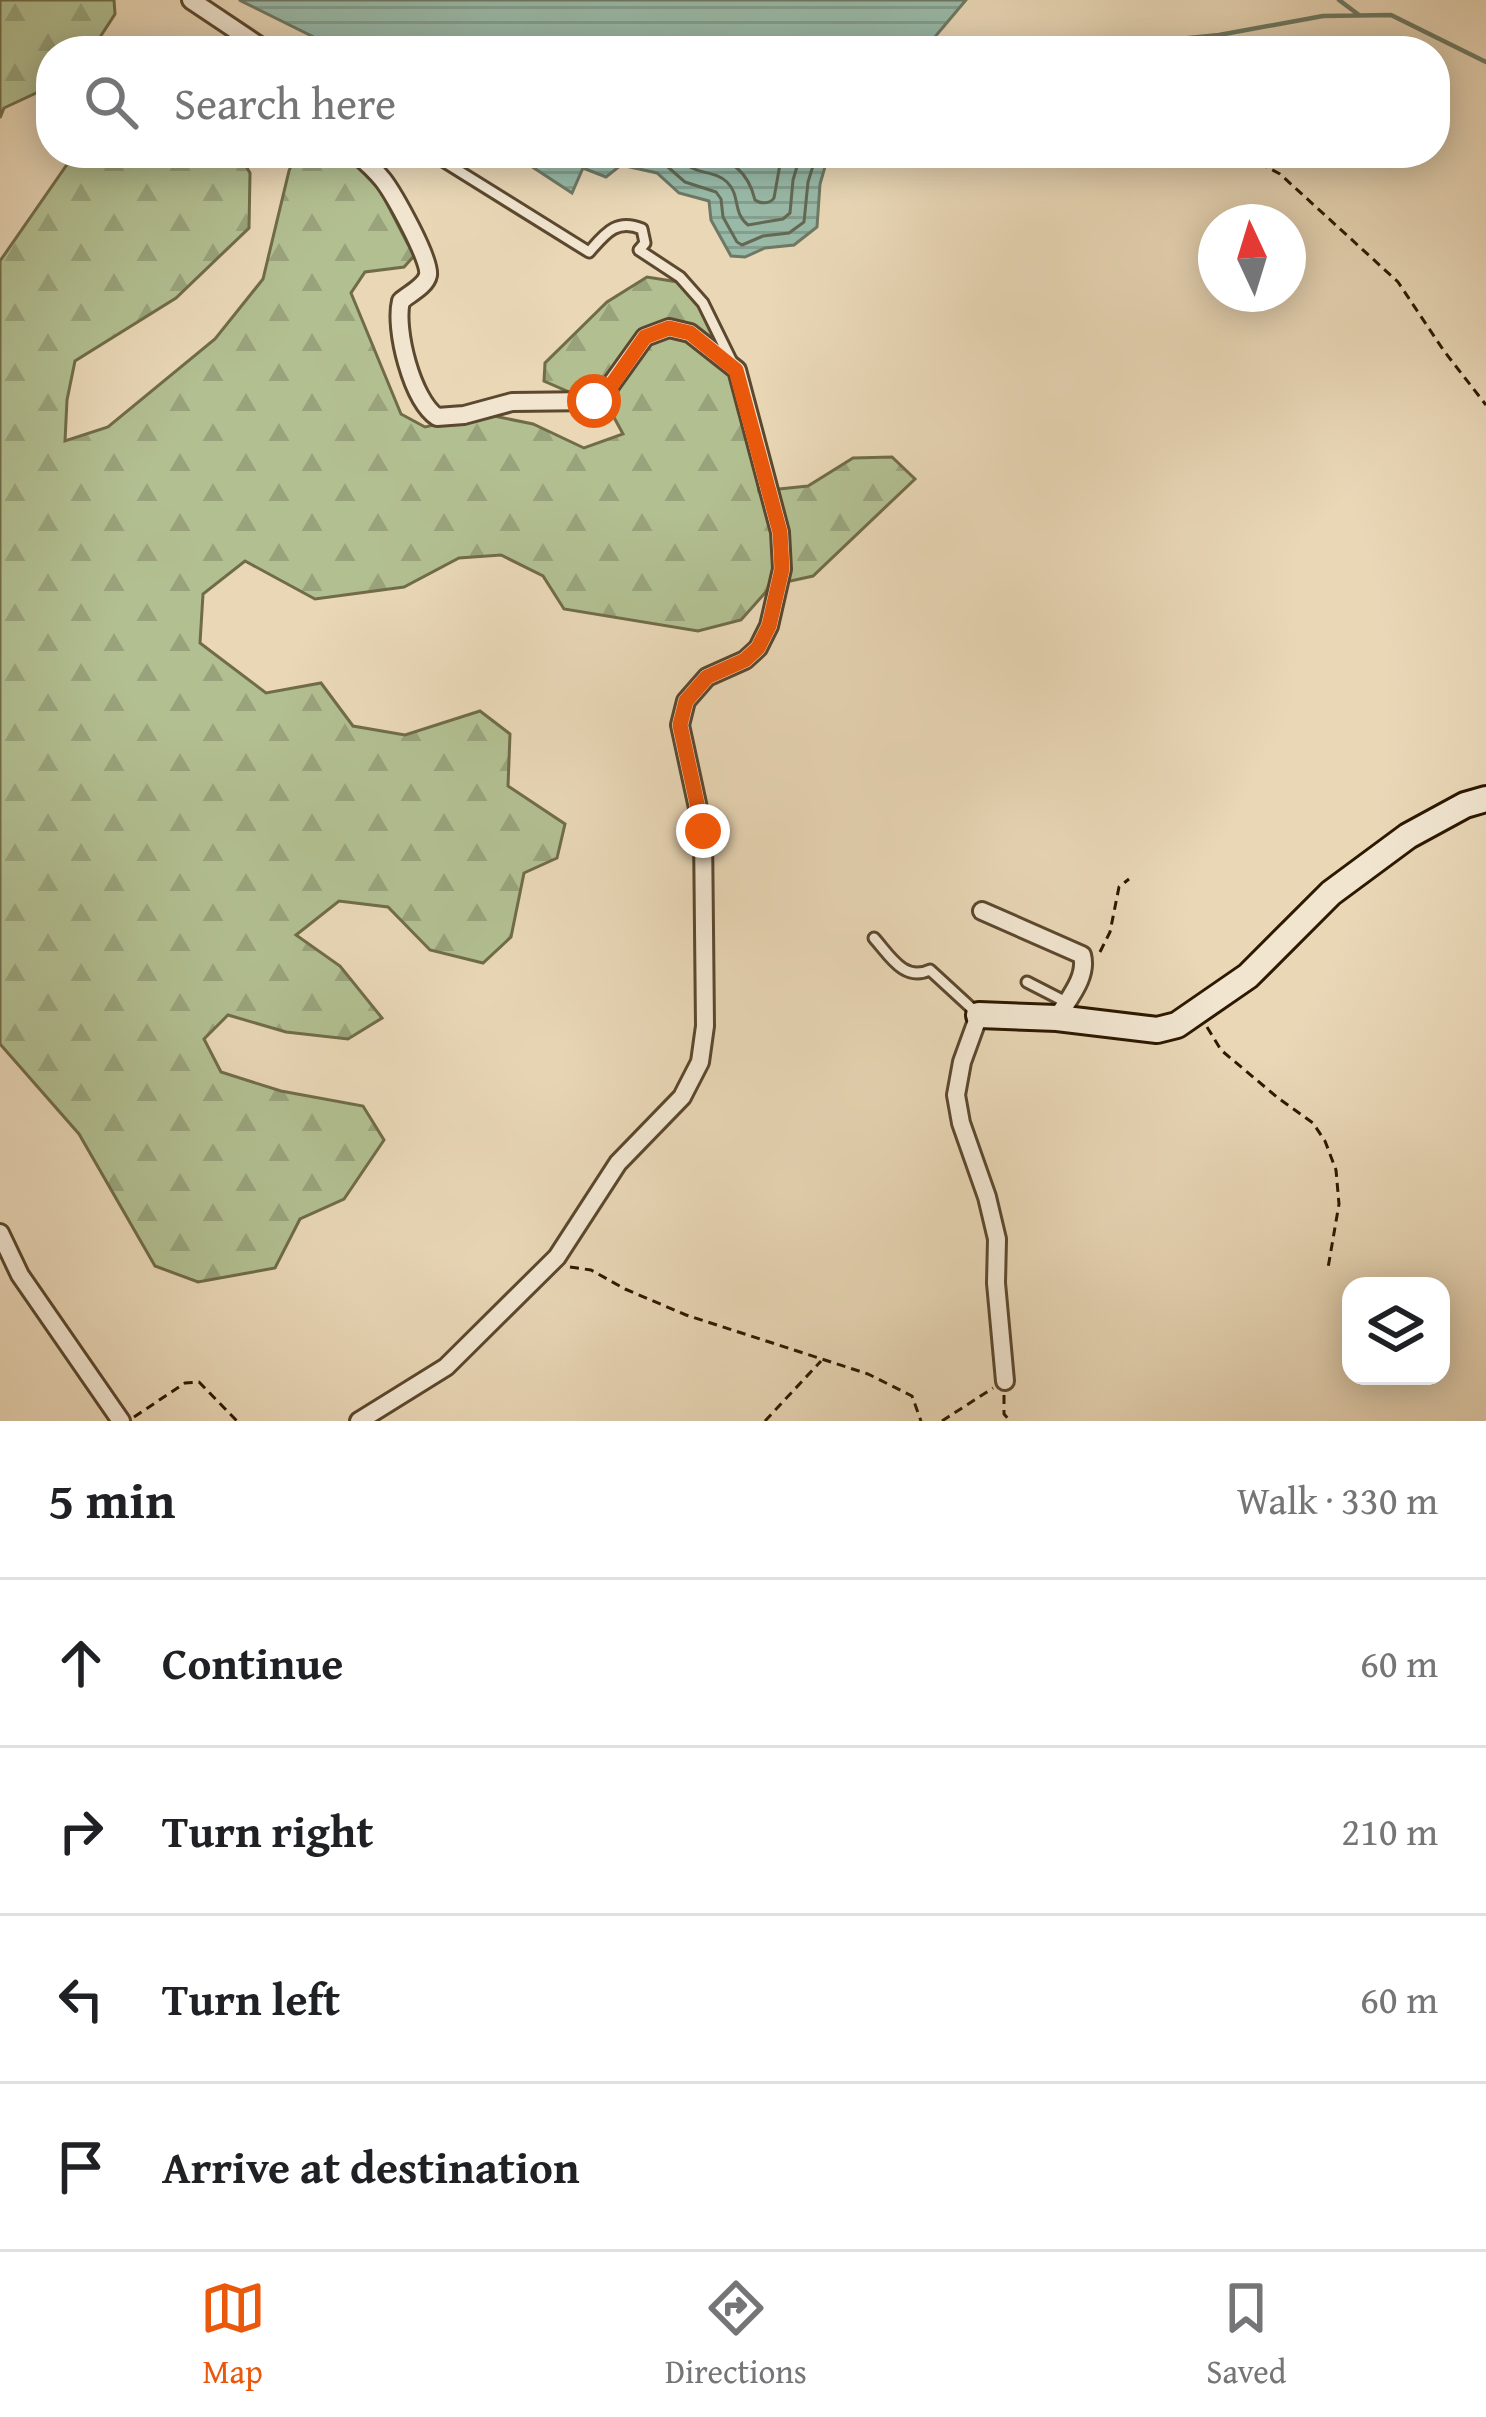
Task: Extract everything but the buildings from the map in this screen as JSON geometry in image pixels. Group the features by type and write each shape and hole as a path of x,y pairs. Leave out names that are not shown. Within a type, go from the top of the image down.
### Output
{"street":[{"path":"190,0 244,36"},
{"path":"359,1421 446,1367 544,1271 618,1163 682,1097 700,1062 705,1026 703,831 680,725 686,701 707,677 745,660 758,648 769,626 782,569 780,532 736,370 690,333 669,328 645,337 608,390 594,401 512,403 436,417 425,409 397,317 401,301 419,287 429,271 386,183 370,168"},
{"path":"1005,1381 997,1240 956,1095 962,1061 979,1015 1062,1010 1156,1030 1177,1025 1248,976 1331,893 1408,836 1486,799"},
{"path":"982,911 1082,955 1085,965 1062,1010"},
{"path":"0,1233 20,1275 125,1421"}],"lane":[{"path":"454,168 589,252 612,226 628,223 642,229 645,243 639,250 680,277 704,303 736,370"},
{"path":"874,938 898,967 910,974 930,970 979,1015"},
{"path":"1027,982 1062,1010"}],"path":[{"path":"1269,168 1398,282 1486,404"},
{"path":"1085,965 1104,949 1119,887 1129,879"},
{"path":"1191,1016 1208,1028 1221,1050 1313,1123 1325,1142 1336,1170 1339,1204 1328,1268"},
{"path":"544,1271 567,1266 591,1270 686,1315 868,1374 912,1396 921,1421"},
{"path":"765,1421 822,1359"},
{"path":"942,1421 1005,1381"},
{"path":"1005,1381 1004,1414 1010,1421"},
{"path":"125,1421 184,1383 199,1382 237,1421"}],"green space":[{"path":"0,0 114,0 115,14 101,36 36,36 36,93 4,108 0,118"},
{"path":"65,168 247,168 250,173 249,228 176,298 75,361 65,441 108,427 215,339 263,279 290,168 359,168 380,190 414,256 404,267 365,272 351,293 401,414 425,427 484,414 533,424 584,448 623,434 610,410 544,381 545,363 607,302 647,277 678,282 704,311 735,380 755,453 759,491 808,486 853,458 892,457 915,479 813,576 772,585 741,620 698,631 564,609 543,576 501,555 459,558 404,587 315,599 245,561 203,594 200,643 266,693 321,683 353,726 405,735 480,711 510,734 508,786 565,824 557,858 524,873 511,937 483,963 430,950 388,907 339,901 296,935 340,966 382,1018 348,1039 286,1032 228,1015 204,1039 221,1072 281,1091 363,1106 384,1140 344,1199 300,1219 275,1268 198,1282 155,1266 79,1134 0,1044 0,261"}],"water":[{"path":"239,0 966,0 936,36 312,36"},
{"path":"534,168 583,168 572,193"},
{"path":"583,168 617,168 606,177"},
{"path":"634,168 825,168 817,227 794,245 731,256 711,220 709,201 679,193 657,173"}],"waterway":[{"path":"1339,0 1359,15"},
{"path":"1209,36 1323,16 1391,15 1433,36"},
{"path":"1450,44 1486,62"}],"route":[{"path":"594,401 608,390 645,337 669,328 690,333 736,370 780,532 782,569 769,626 758,648 745,660 707,677 686,701 680,725 703,831"}]}
